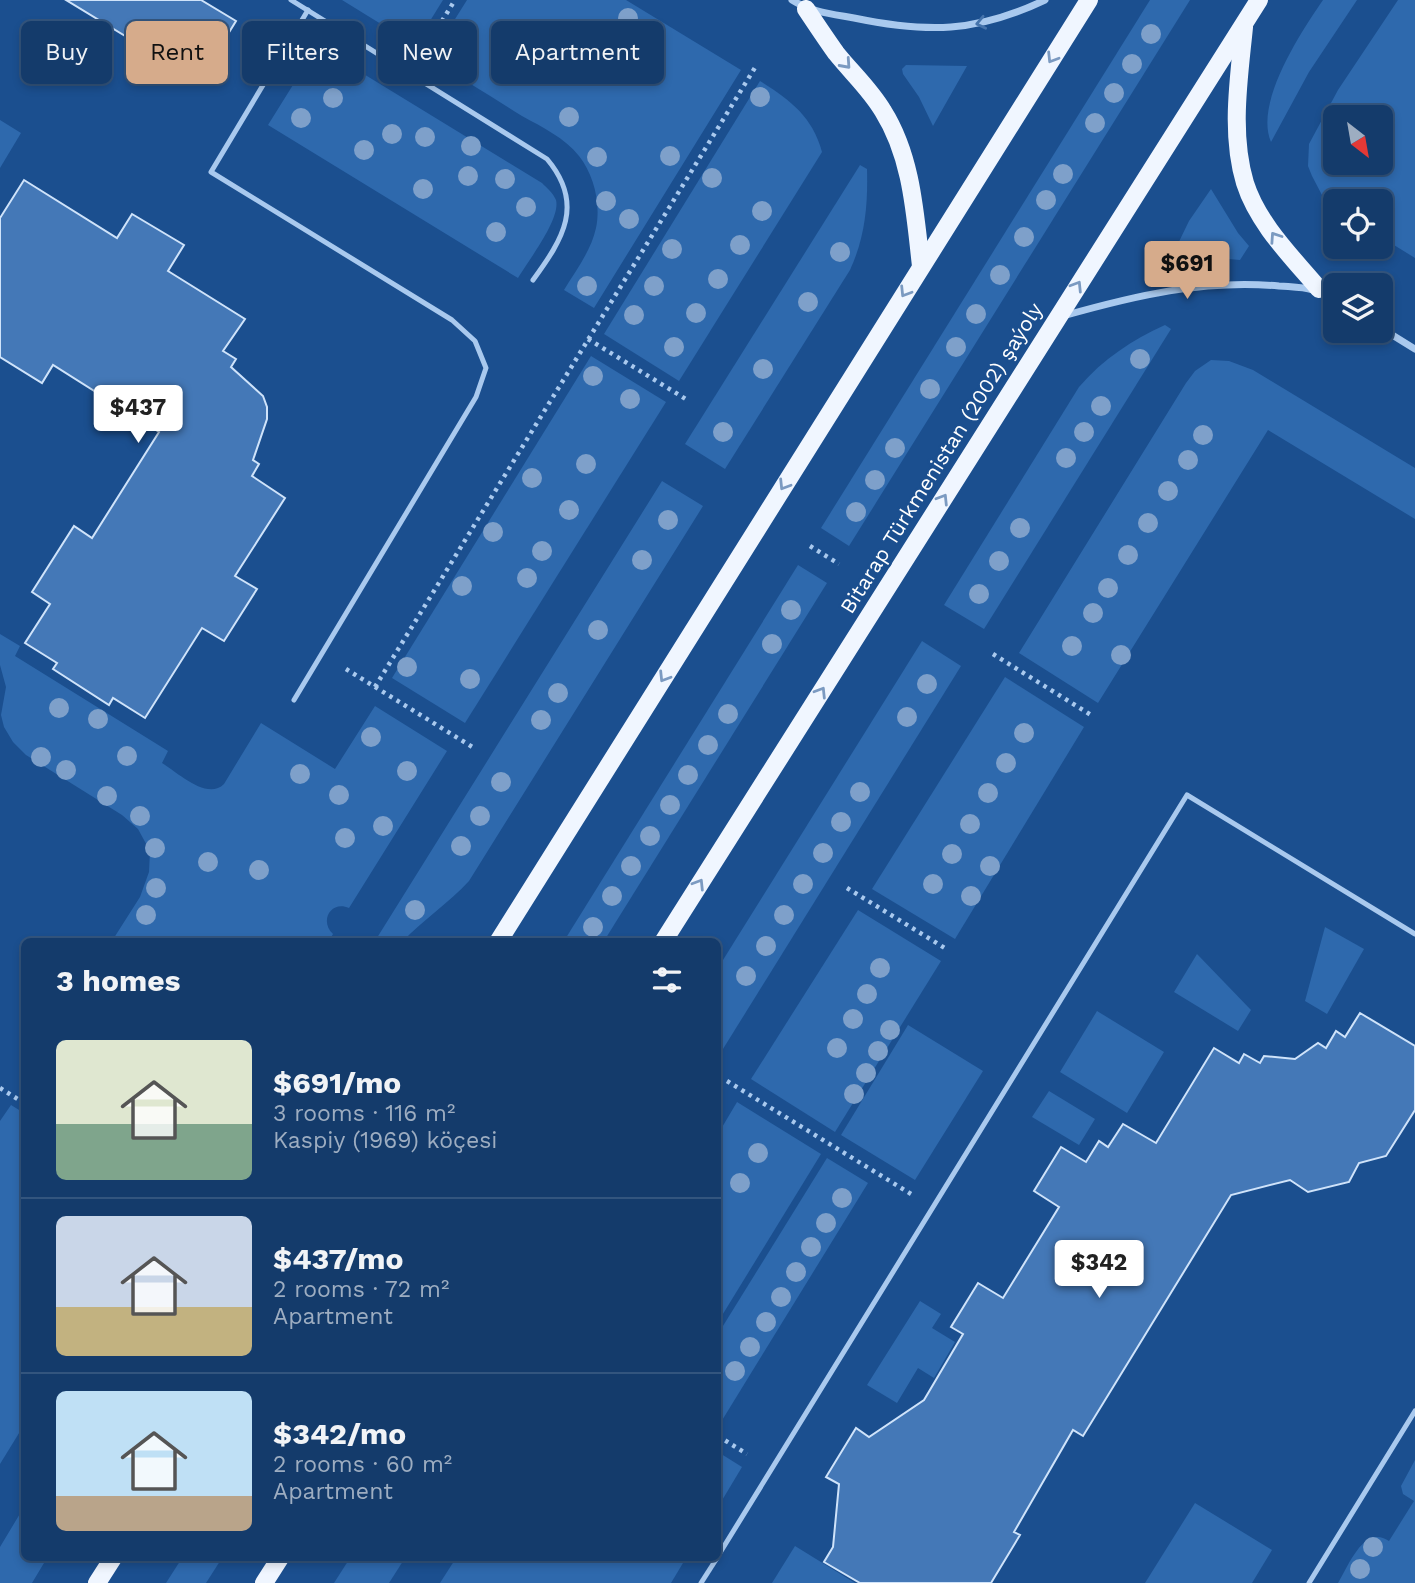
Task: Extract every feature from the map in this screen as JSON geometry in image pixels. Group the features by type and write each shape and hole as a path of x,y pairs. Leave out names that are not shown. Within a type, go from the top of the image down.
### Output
{"main road":[{"path":"501,938 1088,0"},
{"name":"Bitarap Türkmenistan (2002) şaýoly","path":"666,938 1259,0"},
{"path":"799,4 837,54 869,89 885,114 912,187 921,266"},
{"path":"1244,23 1236,113 1246,183 1259,212 1282,246 1319,289"},
{"path":"97,1583 111,1561"},
{"path":"264,1583 278,1561"}],"street":[{"path":"799,4 906,27 944,29 980,24 1013,15 1045,0"},
{"path":"1057,318 1130,298 1190,287 1244,283 1323,292"},
{"path":"1393,335 1415,349"}],"lane":[{"path":"291,0 378,53"},
{"path":"295,700 477,397 486,368 475,341 452,320 211,172 308,10"},
{"path":"428,84 547,159 564,183 568,214 564,231 554,251 533,280"},
{"path":"721,1550 1187,795 1415,934"},
{"path":"1308,1583 1415,1411"},
{"path":"701,1583 715,1561"}],"path":[{"path":"441,21 454,0"},
{"path":"375,687 756,66"},
{"path":"588,339 689,401"},
{"path":"810,546 839,564"},
{"path":"322,654 474,748"},
{"path":"993,654 1091,715"},
{"path":"847,888 948,950"},
{"path":"727,1081 932,1207"},
{"path":"0,1088 21,1101"}],"shaded area":[{"path":"342,0 443,0 430,21 378,22"},
{"path":"467,0 626,0 660,21 491,21 491,84 664,84 664,23 741,70 594,308 564,290 587,252 596,228 597,200 584,164 560,138 470,84 477,84 477,21 454,21"},
{"path":"1150,0 1190,0 849,546 821,528"},
{"path":"1323,0 1357,0 1309,72 1271,142 1267,126 1274,88 1292,49"},
{"path":"1398,0 1415,0 1415,258 1393,244 1393,189 1323,189 1323,197 1308,166 1309,144 1323,118 1323,175 1393,175 1393,105 1330,105"},
{"path":"906,65 967,66 933,126 919,97 903,74 902,69"},
{"path":"364,74 542,183 556,200 554,218 518,278 268,125 294,84 364,84"},
{"path":"760,81 781,95 806,119 822,152 679,381 604,334"},
{"path":"0,120 21,133 0,168"},
{"path":"860,165 867,169 866,209 859,246 850,270 725,469 685,444"},
{"path":"1211,189 1249,246 1240,260 1173,254 1189,221"},
{"path":"1165,325 1171,329 984,629 944,605 1079,387 1119,351"},
{"path":"591,356 666,402 465,723 392,678"},
{"path":"1211,360 1229,361 1253,370 1415,468 1415,519 1268,430 1098,703 1019,653 1186,383 1195,371"},
{"path":"662,481 703,506 469,881 406,938 377,938"},
{"path":"798,565 827,583 606,938 566,938"},
{"path":"0,634 20,646 15,656 168,751 162,763 192,783 209,789 224,784 261,723 335,769 375,706 447,751 349,908 337,907 329,913 327,923 333,934 331,938 114,938 140,897 149,872 150,851 138,829 122,815 26,755 13,742 4,727 1,715 6,687 0,665"},
{"path":"922,641 961,666 721,1052 721,963"},
{"path":"1005,677 1084,727 955,939 872,889"},
{"path":"858,910 941,961 835,1132 751,1079"},
{"path":"1325,927 1364,949 1327,1014 1305,1001"},
{"path":"1197,954 1251,1010 1238,1031 1174,992"},
{"path":"1097,1011 1164,1052 1127,1113 1060,1072"},
{"path":"908,1025 983,1071 915,1180 841,1135"},
{"path":"1049,1091 1095,1119 1079,1145 1032,1117"},
{"path":"737,1102 821,1154 721,1317 721,1129"},
{"path":"11,1105 21,1111 21,1430 0,1464 0,1121"},
{"path":"827,1158 868,1183 721,1422 721,1329"},
{"path":"920,1301 941,1314 932,1328 955,1342 934,1378 918,1368 897,1403 867,1385"},
{"path":"721,1454 742,1467 721,1502"},
{"path":"1415,1460 1415,1583 1338,1583 1352,1557 1365,1542 1380,1537 1389,1541 1414,1501 1403,1494 1401,1486"},
{"path":"1195,1503 1272,1550 1252,1583 1145,1583"},
{"path":"21,1512 21,1561 45,1561 32,1583 0,1583 0,1547"},
{"path":"795,1546 855,1583 772,1583"},
{"path":"180,1561 220,1561 206,1583 166,1583"},
{"path":"348,1561 403,1561 389,1583 334,1583"},
{"path":"454,1561 684,1561 671,1583 440,1583"}],"building":[{"path":"66,0 201,0 236,21 228,34 228,21 126,21 126,37 112,28 112,21 100,21"},
{"path":"24,180 117,238 132,214 184,245 168,271 245,319 223,351 236,359 231,367 263,396 267,407 267,419 253,460 259,464 252,476 285,498 235,576 257,589 224,641 202,628 145,718 113,698 109,705 53,669 57,663 25,643 50,604 32,592 74,526 92,538 159,432 53,365 42,383 0,357 0,218"},
{"path":"1360,1013 1415,1046 1415,1110 1386,1156 1359,1163 1349,1182 1308,1192 1290,1180 1231,1195 1083,1436 1073,1430 1014,1532 1020,1535 991,1583 860,1583 824,1562 833,1547 839,1484 826,1477 856,1428 869,1437 924,1400 963,1334 951,1327 978,1283 1003,1298 1059,1207 1034,1191 1061,1147 1086,1162 1099,1141 1108,1147 1123,1124 1156,1143 1214,1048 1239,1063 1244,1054 1260,1063 1264,1056 1295,1059 1318,1043 1326,1048 1336,1031 1345,1037"}]}
